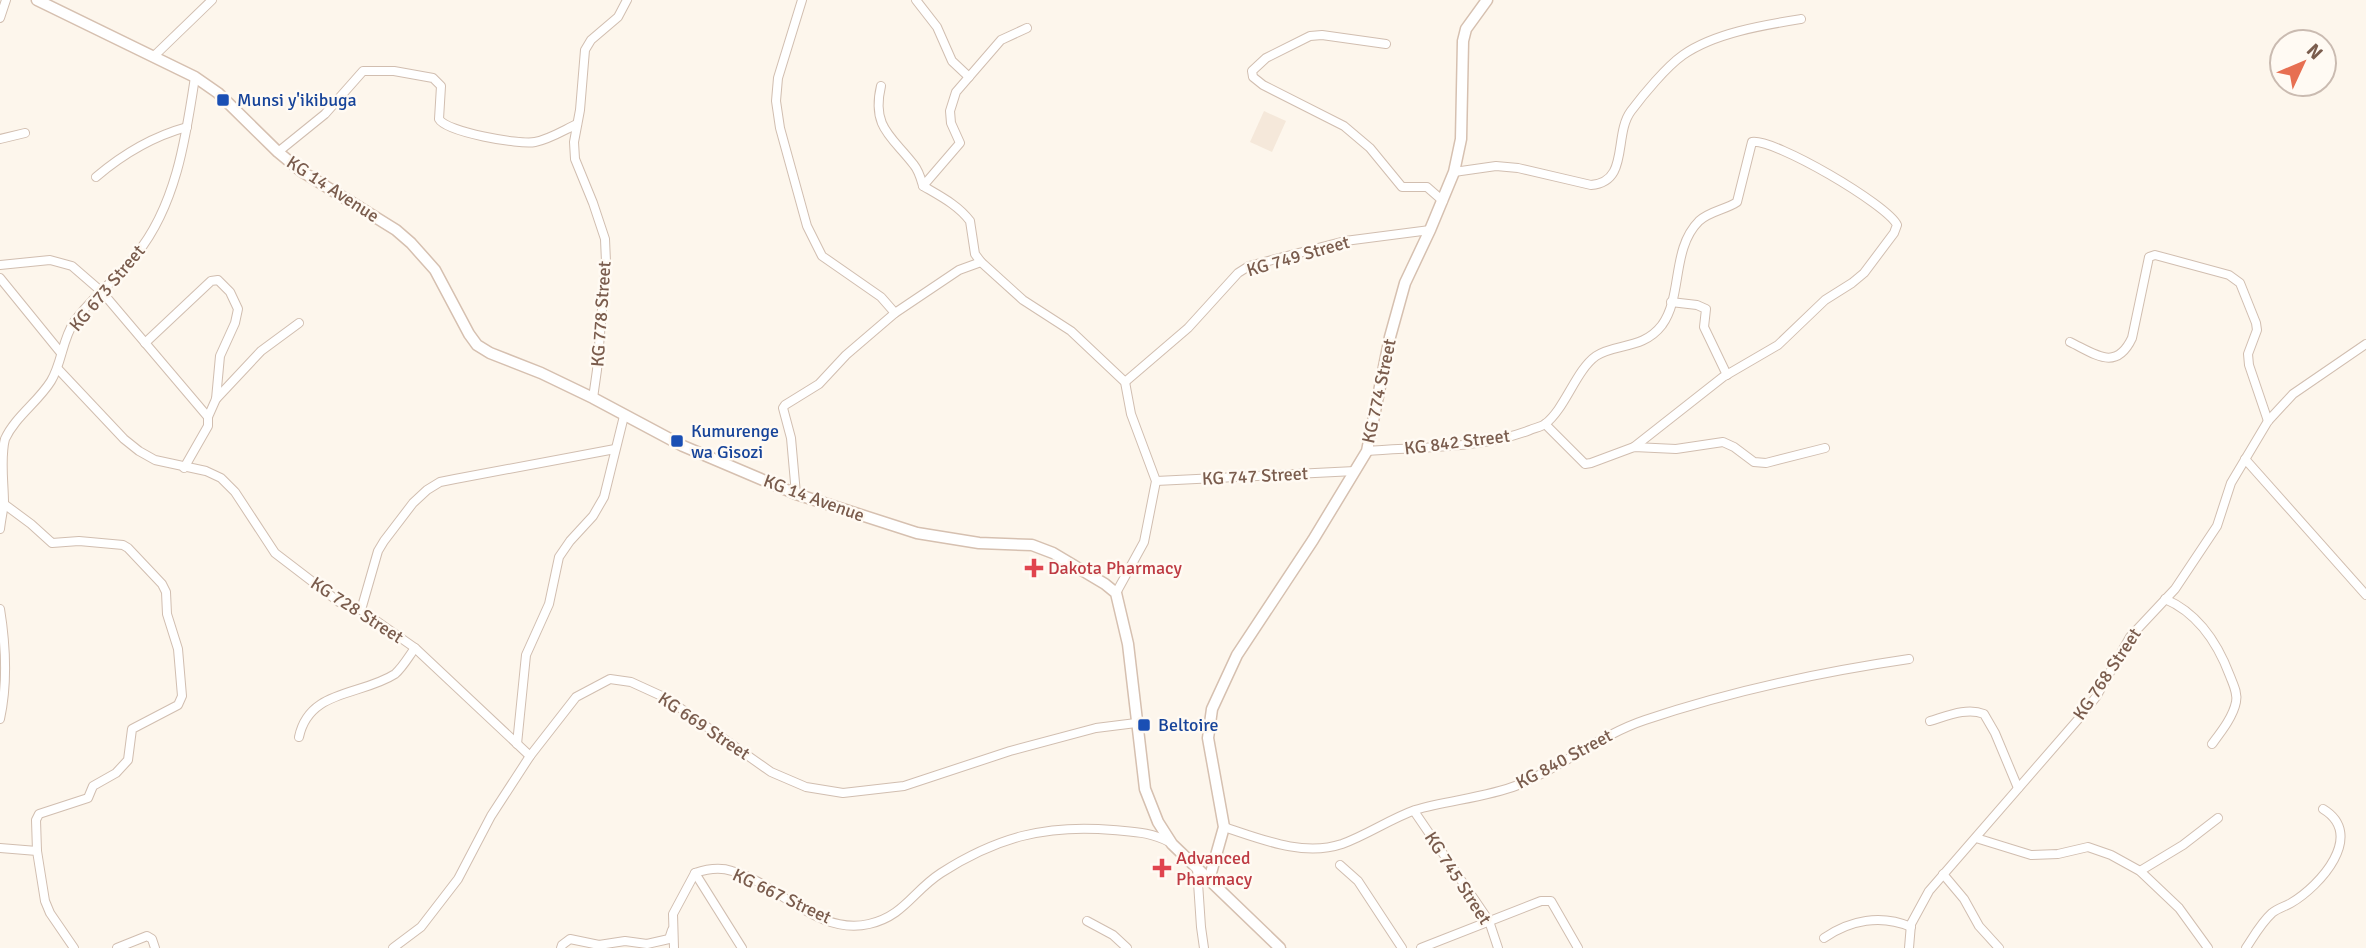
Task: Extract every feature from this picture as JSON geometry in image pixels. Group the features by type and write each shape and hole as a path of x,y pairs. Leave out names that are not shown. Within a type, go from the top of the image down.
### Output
{"main road":[{"name":"KG 14 Avenue","path":"37,0 195,76 228,102 301,171 396,230 435,270 469,334 477,345 490,353 593,398 683,446 796,494 917,533 979,543 1032,545 1053,552 1076,565 1116,593"},
{"name":"KG 774 Street","path":"1209,880 1224,827 1208,738 1212,709 1237,655 1313,541 1367,451 1390,337 1405,283 1454,172 1461,139 1463,41 1466,29 1487,0"},
{"path":"1116,593 1128,645 1145,789 1158,822 1172,844 1280,948"}],"street":[{"path":"0,18 6,0"},
{"path":"153,57 212,0"},
{"name":"KG 778 Street","path":"593,398 606,262 605,239 575,159 574,142 583,88 585,50 591,40 618,17 627,0"},
{"path":"802,0 778,78 776,101 780,128 807,226 821,256 881,297 895,313"},
{"path":"916,0 937,27 952,61 968,77"},
{"path":"1454,172 1496,166 1517,168 1591,186 1602,184 1616,169 1626,118 1677,60 1693,49 1749,27 1801,19"},
{"path":"923,186 960,143 951,123 950,111 956,92 1001,40 1027,28"},
{"path":"1386,44 1322,35 1310,36 1266,58 1252,71 1253,77 1263,85 1344,126 1370,148 1402,187 1427,187 1443,201"},
{"path":"278,152 325,114 356,77 369,70 394,71 433,78 441,86 439,119 445,126 495,139 533,142 577,124"},
{"name":"KG 673 Street","path":"0,529 4,504 4,442 58,369 61,353 75,322 136,255 152,232 171,189 187,127 195,76"},
{"path":"881,86 878,99 884,130 916,167 923,186 957,207 970,221 975,254 981,262 1023,300 1071,331 1125,382 1131,414 1156,481 1144,542 1116,593"},
{"path":"96,177 126,155 166,133 187,127"},
{"path":"0,139 25,133"},
{"path":"1752,142 1765,142 1824,171 1883,210 1897,225 1864,273 1825,300 1778,345 1727,374 1634,447 1584,464 1545,424 1590,360 1605,351 1634,345 1653,334 1662,325 1671,302 1679,261 1686,242 1698,223 1709,214 1737,202 1752,142"},
{"name":"KG 749 Street","path":"1125,382 1188,328 1238,273 1250,266 1345,241 1430,230"},
{"path":"2070,342 2109,359 2117,357 2127,349 2132,338 2150,257 2155,255 2229,275 2239,283 2256,323 2257,330 2248,354 2249,365 2268,421"},
{"path":"0,265 50,260 72,266 102,292 208,417"},
{"path":"796,494 792,438 783,408 788,402 819,384 846,355 895,313 959,270 981,262"},
{"path":"0,278 61,353"},
{"path":"145,343 211,281 218,280 230,292 238,309 235,323 220,356 216,399 208,417 208,426 184,468"},
{"path":"1671,302 1697,304 1706,309 1704,327 1727,374"},
{"path":"216,399 261,351 299,323"},
{"name":"KG 768 Street","path":"1909,948 1911,927 1918,908 1943,874 2096,697 2130,637 2175,589 2217,526 2231,483 2268,421 2293,394 2366,344"},
{"name":"KG 728 Street","path":"58,369 124,439 155,460 206,471 221,478 235,492 275,553 339,602 361,610 415,648 530,757"},
{"path":"517,744 529,643 548,604 559,557 600,505 624,416"},
{"name":"KG 842 Street","path":"1367,451 1492,441 1545,424"},
{"path":"1634,447 1676,449 1723,442 1754,462 1766,463 1825,448"},
{"path":"361,610 378,551 413,503 427,490 440,482 615,449"},
{"path":"2245,459 2366,595"},
{"name":"KG 747 Street","path":"1156,481 1355,471"},
{"path":"4,504 51,543 93,542 128,548 162,584 166,592 167,614 178,649 182,695 178,705 132,729 128,760 116,773 93,786 88,798 39,814 36,820 37,850 45,901 56,923 74,948"},
{"path":"2165,599 2177,604 2203,627 2226,666 2236,692 2235,704 2222,731 2212,744"},
{"path":"0,609 6,662 5,695 0,719"},
{"path":"299,737 302,722 309,711 394,674 415,648"},
{"name":"KG 840 Street","path":"1224,827 1282,846 1312,848 1341,845 1413,811 1516,786 1619,730 1645,720 1757,688 1848,668 1909,659"},
{"name":"KG 669 Street","path":"393,948 421,927 458,879 491,816 530,757 576,697 610,679 631,682 666,698 771,772 806,787 843,793 904,786 1010,751 1084,731 1136,723"},
{"path":"1930,721 1958,713 1984,714 2018,788"},
{"path":"2246,948 2272,913 2298,898 2335,863 2344,838 2343,830 2336,817 2323,809"},
{"name":"KG 745 Street","path":"1413,811 1489,921 1498,948"},
{"path":"2140,871 2183,845 2218,818"},
{"name":"KG 667 Street","path":"695,873 709,869 732,870 819,917 838,923 866,925 889,918 940,873 982,849 1018,836 1058,828 1096,829 1149,833 1172,844"},
{"path":"1976,838 2031,855 2058,854 2088,847 2111,855 2140,871 2179,908 2208,948"},
{"path":"0,848 37,850"},
{"path":"1340,865 1358,881 1402,948"},
{"path":"1197,868 1204,948"},
{"path":"561,948 570,939 598,945 625,941 647,944 669,939 673,914 695,873 742,948"},
{"path":"1943,874 1964,899 1979,926 1998,948"},
{"path":"1421,948 1541,901 1551,901 1578,948"},
{"path":"673,914 674,948"},
{"path":"1824,938 1844,926 1863,920 1911,927"},
{"path":"1087,921 1113,935 1127,948"},
{"path":"117,948 147,936 152,939 155,948"}],"shaded area":[{"path":"1264,111 1286,121 1272,152 1250,142"}],"place":[{"name":"Munsi y'ikibuga","path":"223,100"},
{"name":"Kumurenge wa Gisozi","path":"677,441"},
{"name":"Dakota Pharmacy","path":"1034,568"},
{"name":"Beltoire","path":"1144,725"},
{"name":"Advanced Pharmacy","path":"1162,868"}]}
